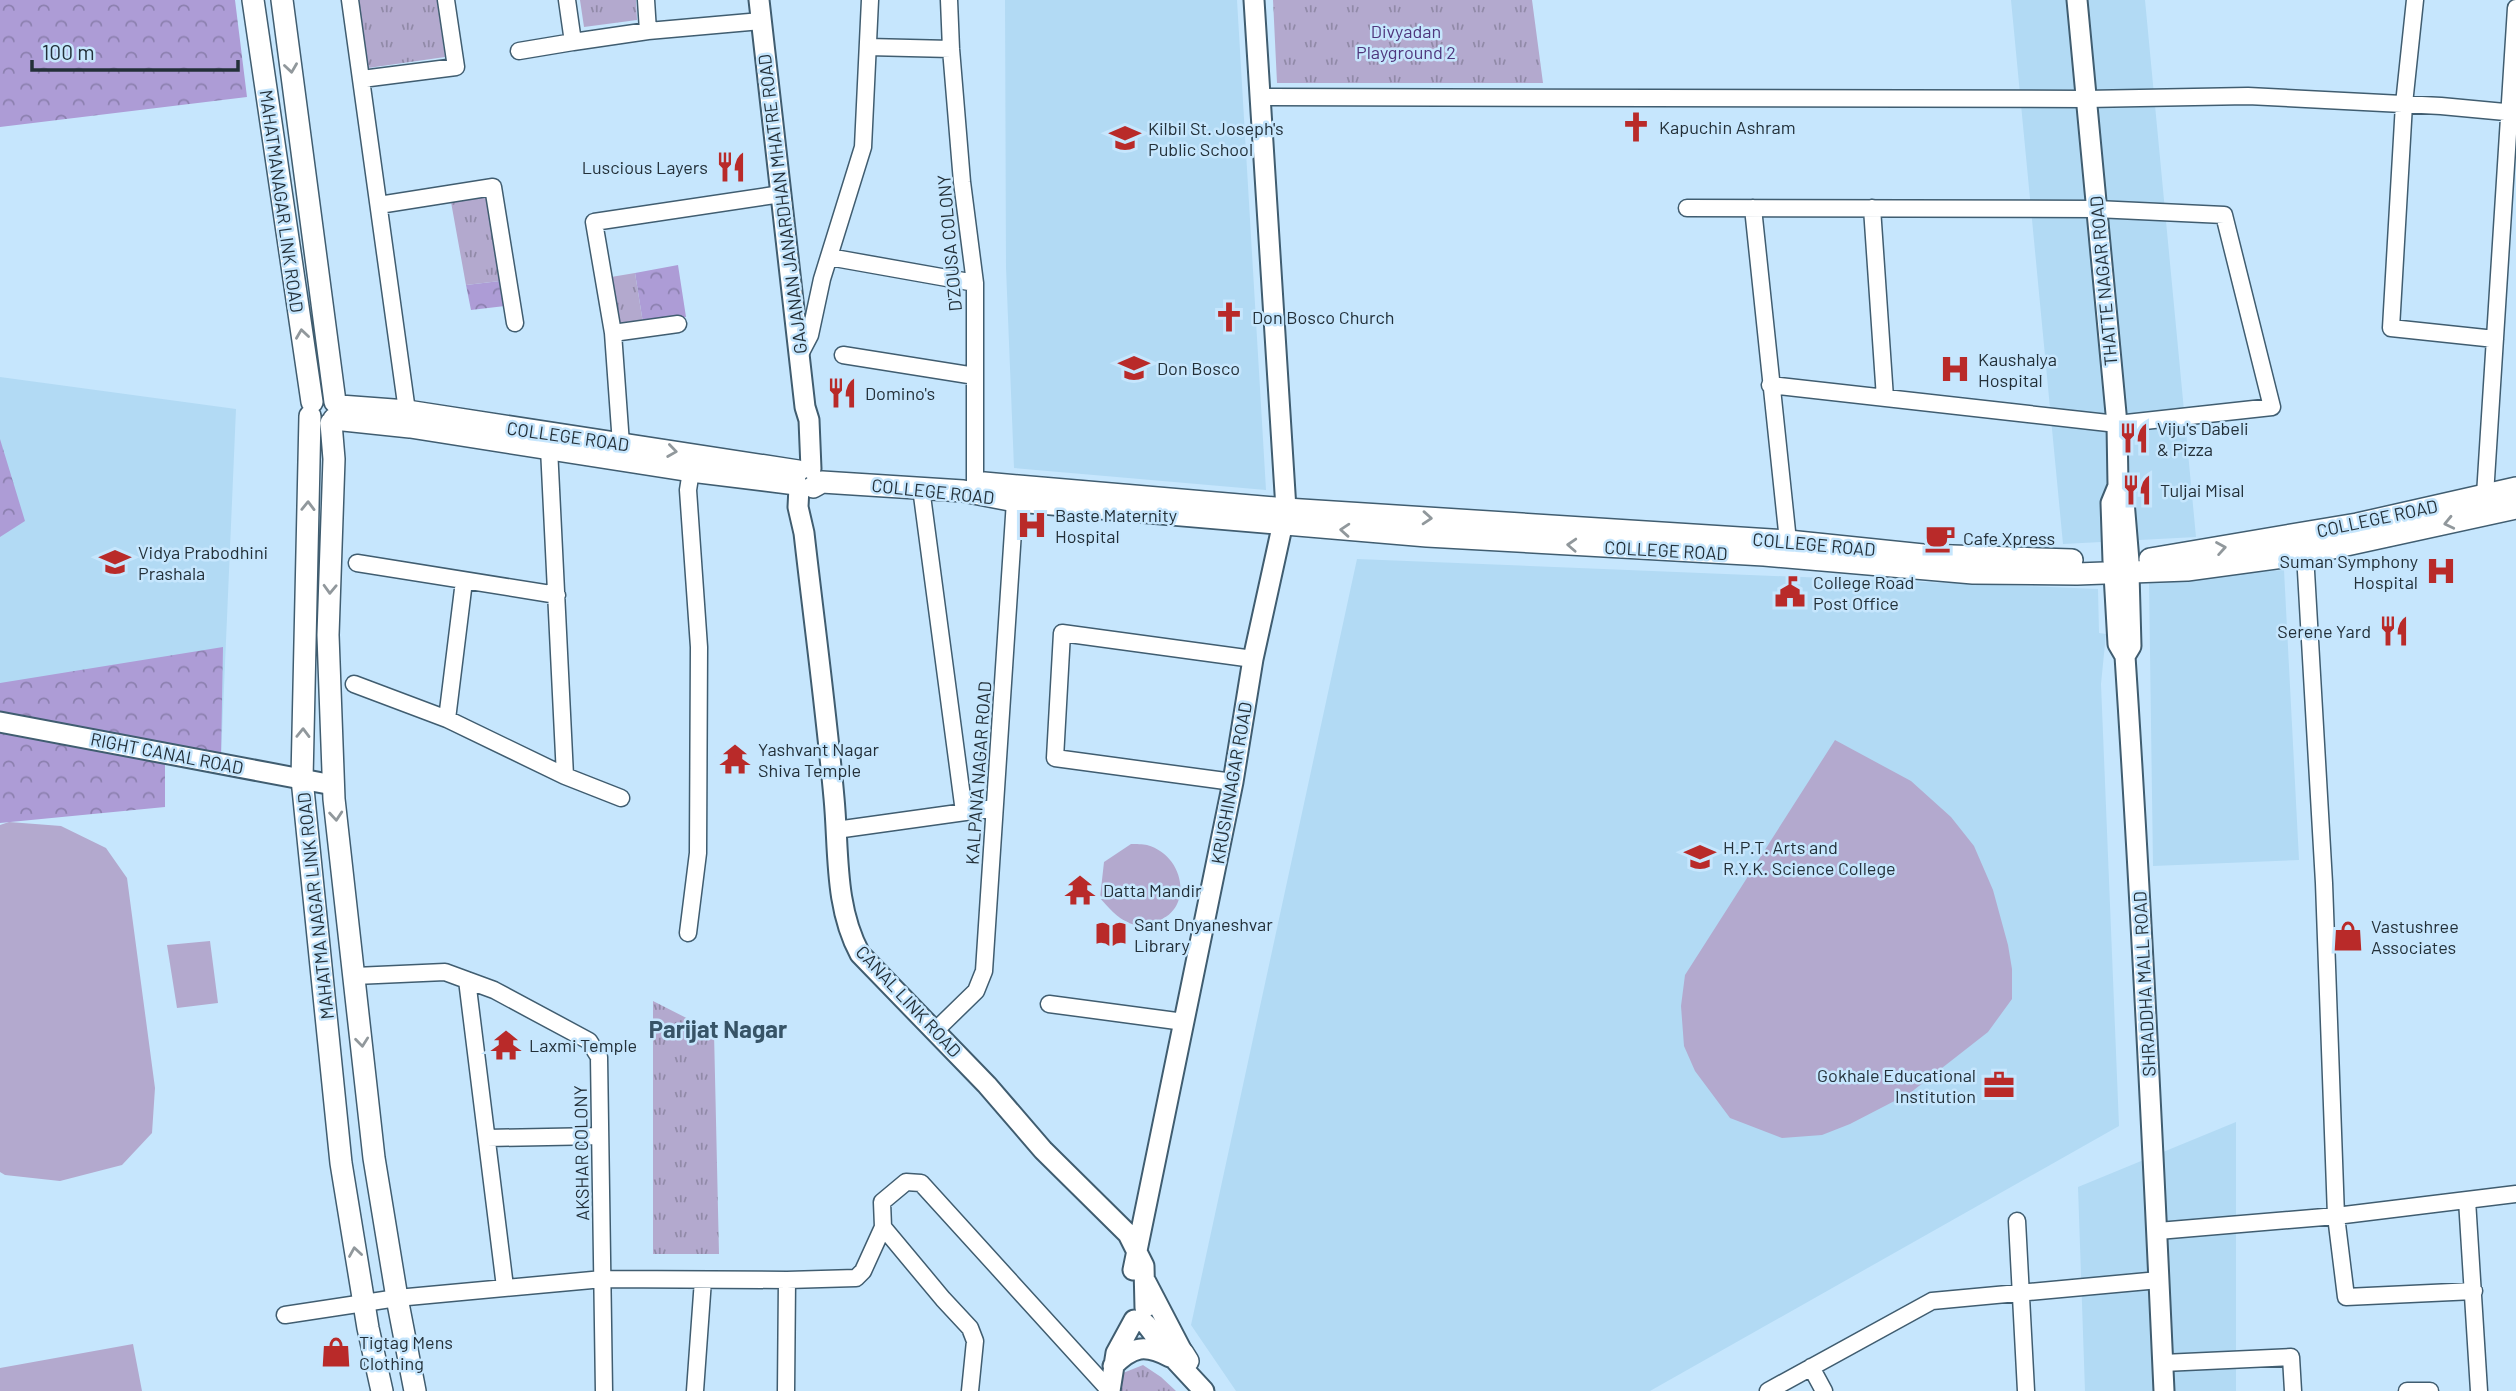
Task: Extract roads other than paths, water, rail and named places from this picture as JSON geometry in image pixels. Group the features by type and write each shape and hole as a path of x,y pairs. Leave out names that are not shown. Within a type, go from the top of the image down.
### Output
{"main road":[{"name":"MAHATMANAGAR LINK ROAD","path":"253,0 311,409"},
{"name":"MAHATMANAGAR LINK ROAD","path":"282,0 335,413"},
{"path":"311,409 321,424 335,413"},
{"name":"MAHATMA NAGAR LINK ROAD","path":"311,409 302,779 341,1163 363,1303 382,1391"},
{"name":"COLLEGE ROAD","path":"335,413 407,411 621,443 822,482 963,491 1015,501 1788,541 1923,555 2187,570 2305,554 2359,533 2516,488"},
{"name":"MAHATMA NAGAR LINK ROAD","path":"335,413 328,635 333,785 374,1158 415,1391"},
{"name":"COLLEGE ROAD","path":"335,413 691,471 805,478 975,483 1284,516 1334,530 1764,555 1973,573 2121,567 2178,555 2359,533 2516,508"}],"street":[{"path":"350,0 407,411"},
{"path":"362,79 456,67 446,0"},
{"path":"567,0 573,42"},
{"path":"646,0 648,31"},
{"name":"GAJANAN JANARDHAN MHATRE ROAD","path":"759,0 805,407 801,423 805,478"},
{"path":"799,356 810,335 829,257 863,147 870,0"},
{"name":"D'ZOUSA COLONY","path":"949,0 962,181 975,283 975,483"},
{"name":"KRUSHINAGAR ROAD","path":"1139,1266 1142,1222 1233,782 1253,659 1284,516 1254,0"},
{"name":"THATTE NAGAR ROAD","path":"2077,0 2117,425 2119,486 2111,503 2121,567"},
{"path":"2415,0 2404,104 2391,328 2495,339"},
{"path":"2485,495 2513,113 2516,8"},
{"path":"519,51 648,31 761,21"},
{"path":"868,47 951,49"},
{"path":"1260,97 2086,99 2248,96 2513,113"},
{"path":"379,205 493,187 515,323"},
{"path":"621,443 613,333 594,222 780,194"},
{"path":"1687,208 2096,209 2224,215 2272,407 2117,425 1770,385"},
{"path":"1753,208 1788,541"},
{"path":"1872,208 1885,398"},
{"path":"829,257 975,283"},
{"path":"613,333 678,324"},
{"path":"843,355 975,376"},
{"path":"549,448 565,776"},
{"path":"688,933 698,853 699,647 688,491 691,471"},
{"name":"CANAL LINK ROAD","path":"805,478 799,507 835,800 844,909 850,936 860,954 936,1030 1043,1150 1128,1234 1139,1266 1182,1358 1203,1390"},
{"path":"922,488 964,812"},
{"name":"KALPANA NAGAR ROAD","path":"936,1030 975,991 984,971 1015,501"},
{"path":"2305,554 2324,883 2336,1216 2346,1297 2474,1292"},
{"path":"356,563 557,595"},
{"name":"SHRADDHA MALL ROAD","path":"2121,567 2131,646 2124,656 2139,863 2159,1280"},
{"path":"447,719 464,581"},
{"path":"1233,782 1055,758 1062,633 1253,659"},
{"path":"354,684 447,719 565,776 621,798"},
{"name":"RIGHT CANAL ROAD","path":"0,722 333,785"},
{"path":"836,830 994,808"},
{"name":"AKSHAR COLONY","path":"355,976 445,972 494,990 589,1041 598,1057 604,1391"},
{"path":"467,980 505,1287"},
{"path":"1049,1004 1184,1022"},
{"path":"487,1138 600,1136"},
{"path":"285,1315 397,1298 603,1279 856,1278 863,1271 883,1227 882,1202 906,1182 921,1183 1110,1391"},
{"path":"2158,1231 2336,1216 2516,1194"},
{"path":"2467,1200 2479,1391"},
{"path":"2017,1221 2026,1391"},
{"path":"883,1227 970,1328 975,1340 970,1391"},
{"path":"1110,1391 1119,1361 1142,1317 1139,1266"},
{"path":"695,1391 703,1280"},
{"path":"786,1391 788,1280"},
{"path":"1769,1391 1932,1301 2159,1280 2164,1391"},
{"path":"1142,1317 1182,1358"},
{"path":"1119,1361 1140,1349 1149,1348 1182,1358"},
{"path":"2163,1363 2291,1357 2293,1391"},
{"path":"1811,1367 1824,1391"},
{"path":"2407,1391 2430,1391"}],"place":[{"name":"Kapuchin Ashram","path":"1636,127"},
{"name":"Kilbil St. Joseph's Public School","path":"1125,138"},
{"name":"Luscious Layers","path":"731,167"},
{"name":"Don Bosco Church","path":"1229,317"},
{"name":"Don Bosco","path":"1134,368"},
{"name":"Kaushalya Hospital","path":"1955,369"},
{"name":"Domino's","path":"842,393"},
{"name":"Viju's Dabeli & Pizza","path":"2134,438"},
{"name":"Tuljai Misal","path":"2137,490"},
{"name":"Baste Maternity Hospital","path":"1032,525"},
{"name":"Cafe Xpress","path":"1940,538"},
{"name":"Vidya Prabodhini Prashala","path":"115,562"},
{"name":"Suman Symphony Hospital","path":"2441,571"},
{"name":"College Road Post Office","path":"1790,592"},
{"name":"Serene Yard","path":"2394,631"},
{"name":"Yashvant Nagar Shiva Temple","path":"735,759"},
{"name":"H.P.T. Arts and R.Y.K. Science College","path":"1700,857"},
{"name":"Datta Mandir","path":"1080,890"},
{"name":"Sant Dnyaneshvar Library","path":"1111,934"},
{"name":"Vastushree Associates","path":"2348,936"},
{"name":"Laxmi Temple","path":"506,1045"},
{"name":"Gokhale Educational Institution","path":"1999,1085"},
{"name":"Tigtag Mens Clothing","path":"336,1352"}],"district":[{"name":"Parijat Nagar","path":"718,1028"}],"park label":[{"name":"Divyadan Playground 2","path":"1406,41"}]}
